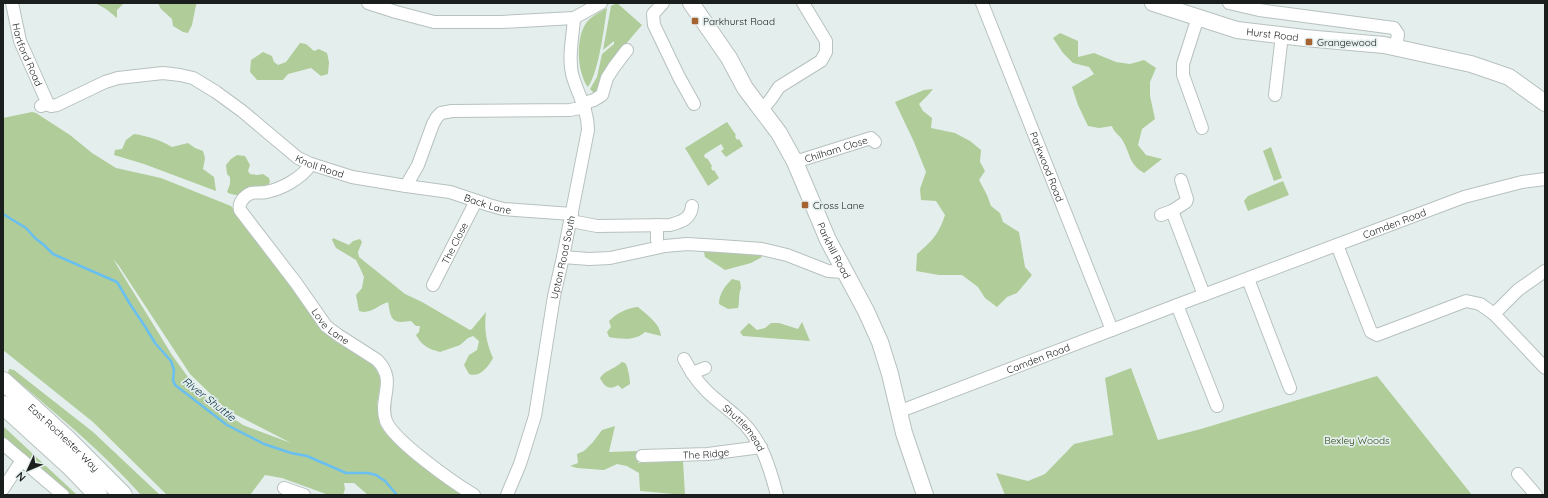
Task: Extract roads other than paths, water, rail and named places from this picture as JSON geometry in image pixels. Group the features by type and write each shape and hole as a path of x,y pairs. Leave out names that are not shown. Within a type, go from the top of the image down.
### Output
{"highway":[{"name":"East Rochester Way","path":"3,381 69,441 123,495"},
{"name":"East Rochester Way","path":"3,405 70,466 98,495"}],"main road":[{"name":"Parkhill Road","path":"691,3 729,58 745,88 779,133 795,162 824,230 865,309 880,342 890,374 904,433 925,495"},
{"name":"Hurst Road","path":"1153,3 1237,30 1396,47 1471,64 1504,75 1520,84 1545,103"}],"street":[{"name":"Hartford Road","path":"12,3 20,41 44,105"},
{"path":"368,3 434,22 501,22 574,18 587,7 601,3"},
{"path":"663,3 653,14 654,25 694,104"},
{"path":"761,111 772,99 779,87 821,61 826,52 826,41 803,3"},
{"name":"Parkwood Road","path":"982,3 1112,330"},
{"path":"1229,3 1259,10 1394,28 1398,34 1396,47"},
{"path":"1198,17 1183,64 1183,75 1202,128"},
{"name":"Upton Road South","path":"507,495 520,464 535,416 554,296 588,130 588,120 572,74 570,60 574,18"},
{"path":"1275,95 1282,35"},
{"path":"406,186 418,165 433,124 441,113 452,110 570,110 584,105 602,95 607,78 623,64 627,50"},
{"name":"Knoll Road","path":"44,105 57,105 105,82 118,78 163,73 180,75 193,78 216,92 242,111 298,158 310,164 352,177 406,186"},
{"name":"Chilham Close","path":"795,162 871,138 875,142"},
{"name":"Love Lane","path":"310,164 300,177 283,186 267,192 251,193 241,202 239,206 240,210 296,282 326,326 377,360 382,365 387,376 386,419 395,434 446,476 474,495"},
{"name":"Camden Road","path":"898,412 1464,197 1522,182 1545,179"},
{"path":"1181,180 1187,199 1186,202 1166,213 1204,295"},
{"name":"Back Lane","path":"406,186 450,192 503,209 571,218 597,226 670,225 680,222 688,217 692,212 692,206"},
{"name":"The Close","path":"433,284 476,201"},
{"path":"657,225 657,240"},
{"path":"563,257 589,259 610,258 669,246 687,244 762,249 787,255 828,271 845,272"},
{"path":"1337,245 1370,332 1377,335 1466,301 1480,304 1494,314 1545,368"},
{"path":"1494,314 1518,290 1545,271"},
{"path":"1248,279 1290,388"},
{"path":"1177,305 1217,406"},
{"name":"Shuttlemead","path":"684,360 706,392 737,417 746,426 761,447 768,463 777,495"},
{"path":"692,373 706,368"},
{"path":"3,444 63,495"},
{"name":"The Ridge","path":"648,452 708,454 761,447"},
{"path":"3,489 22,460"},
{"path":"1518,474 1536,495"},
{"path":"284,488 302,495"}],"waterway":[{"name":"River Shuttle","path":"3,214 26,228 53,254 117,282 155,343 171,361 174,370 173,380 175,385 227,425 264,444 291,453 307,456 346,473 368,473 376,475 385,481 397,495"}],"place":[{"name":"Parkhurst Road","path":"695,21"},
{"name":"Grangewood","path":"1309,42"},
{"name":"Cross Lane","path":"805,205"}],"park label":[{"name":"Bexley Woods","path":"1357,440"}]}
